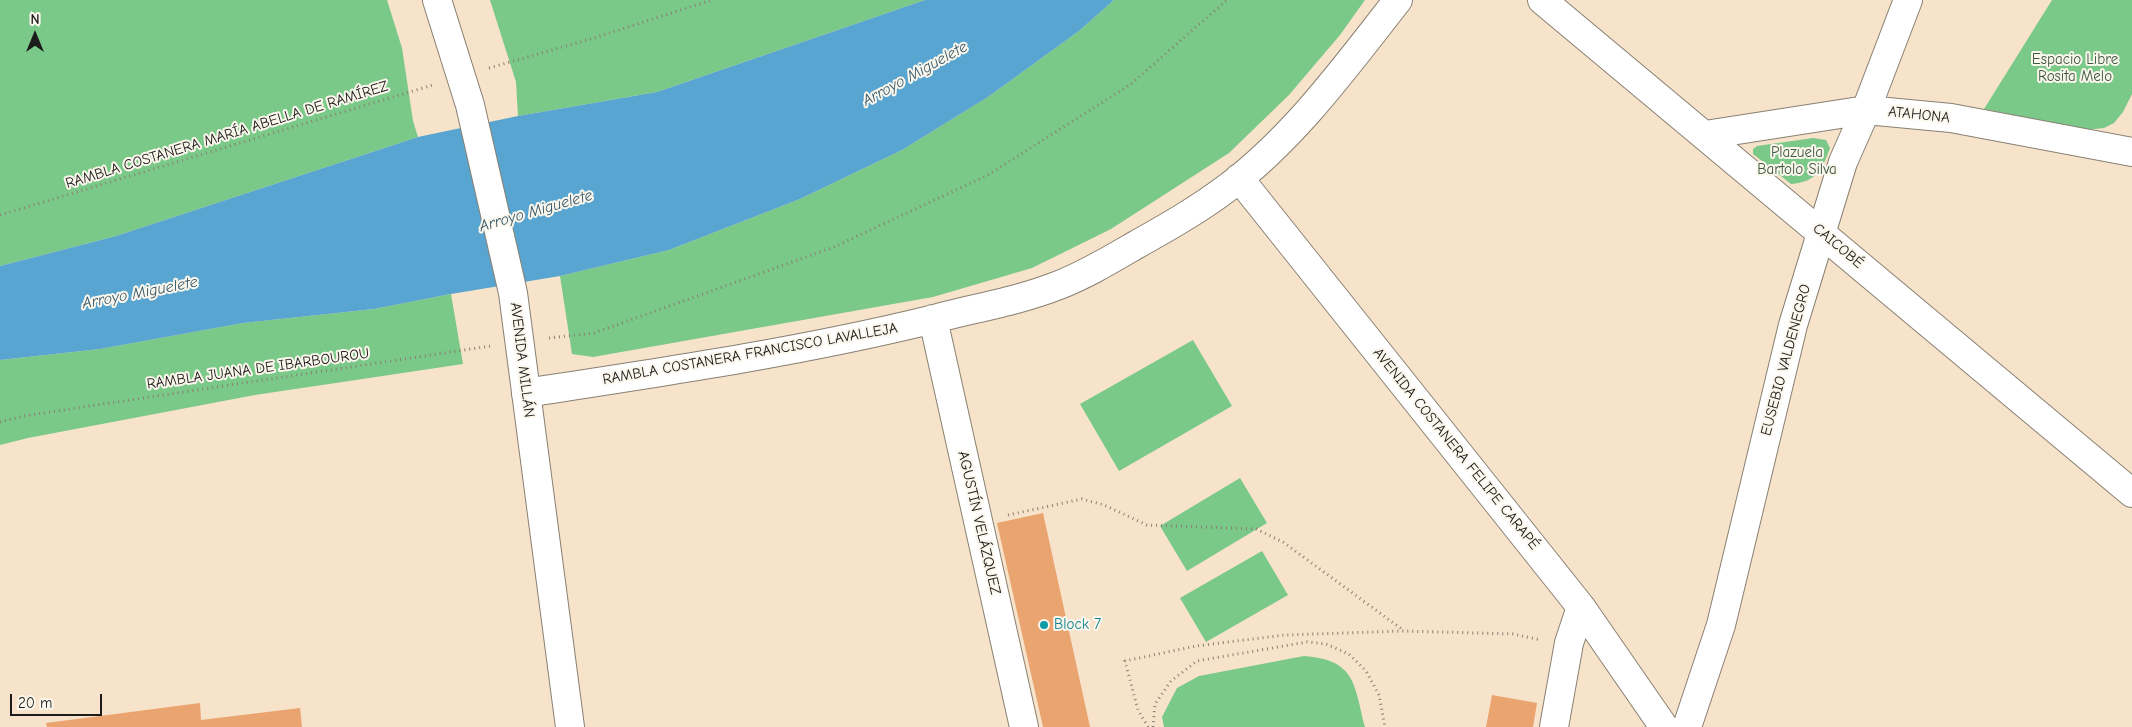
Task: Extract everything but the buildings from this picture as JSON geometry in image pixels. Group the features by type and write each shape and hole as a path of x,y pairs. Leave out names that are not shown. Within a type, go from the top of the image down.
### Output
{"street":[{"name":"AVENIDA MILLÁN","path":"437,0 470,104 513,293 570,727"},
{"name":"RAMBLA COSTANERA FRANCISCO LAVALLEJA","path":"526,393 728,362 878,333 1013,299 1068,281 1104,264 1181,220 1239,178 1270,150 1320,99 1398,0"},
{"name":"CAICOBÉ","path":"1542,0 2132,493"},
{"name":"EUSEBIO VALDENEGRO","path":"1687,727 1721,625 1792,325 1843,162 1866,110 1908,0"},
{"name":"ATAHONA","path":"1705,135 1866,110 1952,118 2128,144"},
{"name":"AVENIDA COSTANERA FELIPE CARAPÉ","path":"1239,178 1582,607 1664,727"},
{"name":"AGUSTÍN VELÁZQUEZ","path":"933,319 1024,727"},
{"path":"1554,727 1569,643 1582,607"}],"path":[{"name":"RAMBLA COSTANERA MARÍA ABELLA DE RAMÍREZ","path":"0,216 461,76 594,38 712,0"},
{"name":"RAMBLA JUANA DE IBARBOUROU","path":"0,422 24,416 520,342 594,333 834,247 988,175 1131,84 1227,0"},
{"path":"979,522 1082,499 1104,505 1147,525 1256,529 1283,542 1403,631"},
{"path":"1148,727 1138,710 1124,661 1196,646 1285,635 1403,631 1512,634 1569,643"},
{"path":"1152,727 1155,704 1171,681 1197,661 1306,642 1326,644 1349,654 1366,671 1379,695 1385,727"}],"green space":[{"path":"0,0 387,0 402,48 413,121 418,137 116,236 0,266"},
{"path":"490,0 925,0 657,92 518,116 516,82"},
{"path":"1114,0 1365,0 1340,35 1289,95 1229,153 1111,229 1032,268 933,297 593,357 572,354 560,276 669,250 800,199 902,150 988,97 1079,31"},
{"name":"Espacio Libre Rosita Melo","path":"2052,0 2132,0 2132,94 2123,112 2114,123 2104,128 2085,130 1984,109"},
{"name":"Plazuela Bartolo Silva","path":"1813,138 1826,140 1830,148 1821,169 1812,178 1800,183 1791,184 1753,154 1753,149 1757,146"},
{"path":"451,294 463,364 255,395 0,445 0,360 100,349 243,323 374,309"},
{"path":"1193,340 1232,406 1119,471 1080,404"},
{"path":"1240,478 1267,523 1187,571 1160,526"},
{"path":"1262,551 1288,595 1206,642 1180,598"},
{"path":"1304,656 1321,658 1334,663 1350,677 1355,687 1365,727 1164,727 1162,717 1177,688 1199,676"}],"water":[{"name":"Arroyo Miguelete","path":"925,0 1114,0 1079,31 988,97 902,150 800,199 669,250 560,276 374,309 243,323 100,349 0,360 0,266 116,236 418,137 518,116 657,92"}],"place":[{"name":"Block 7","path":"1044,625"}]}
